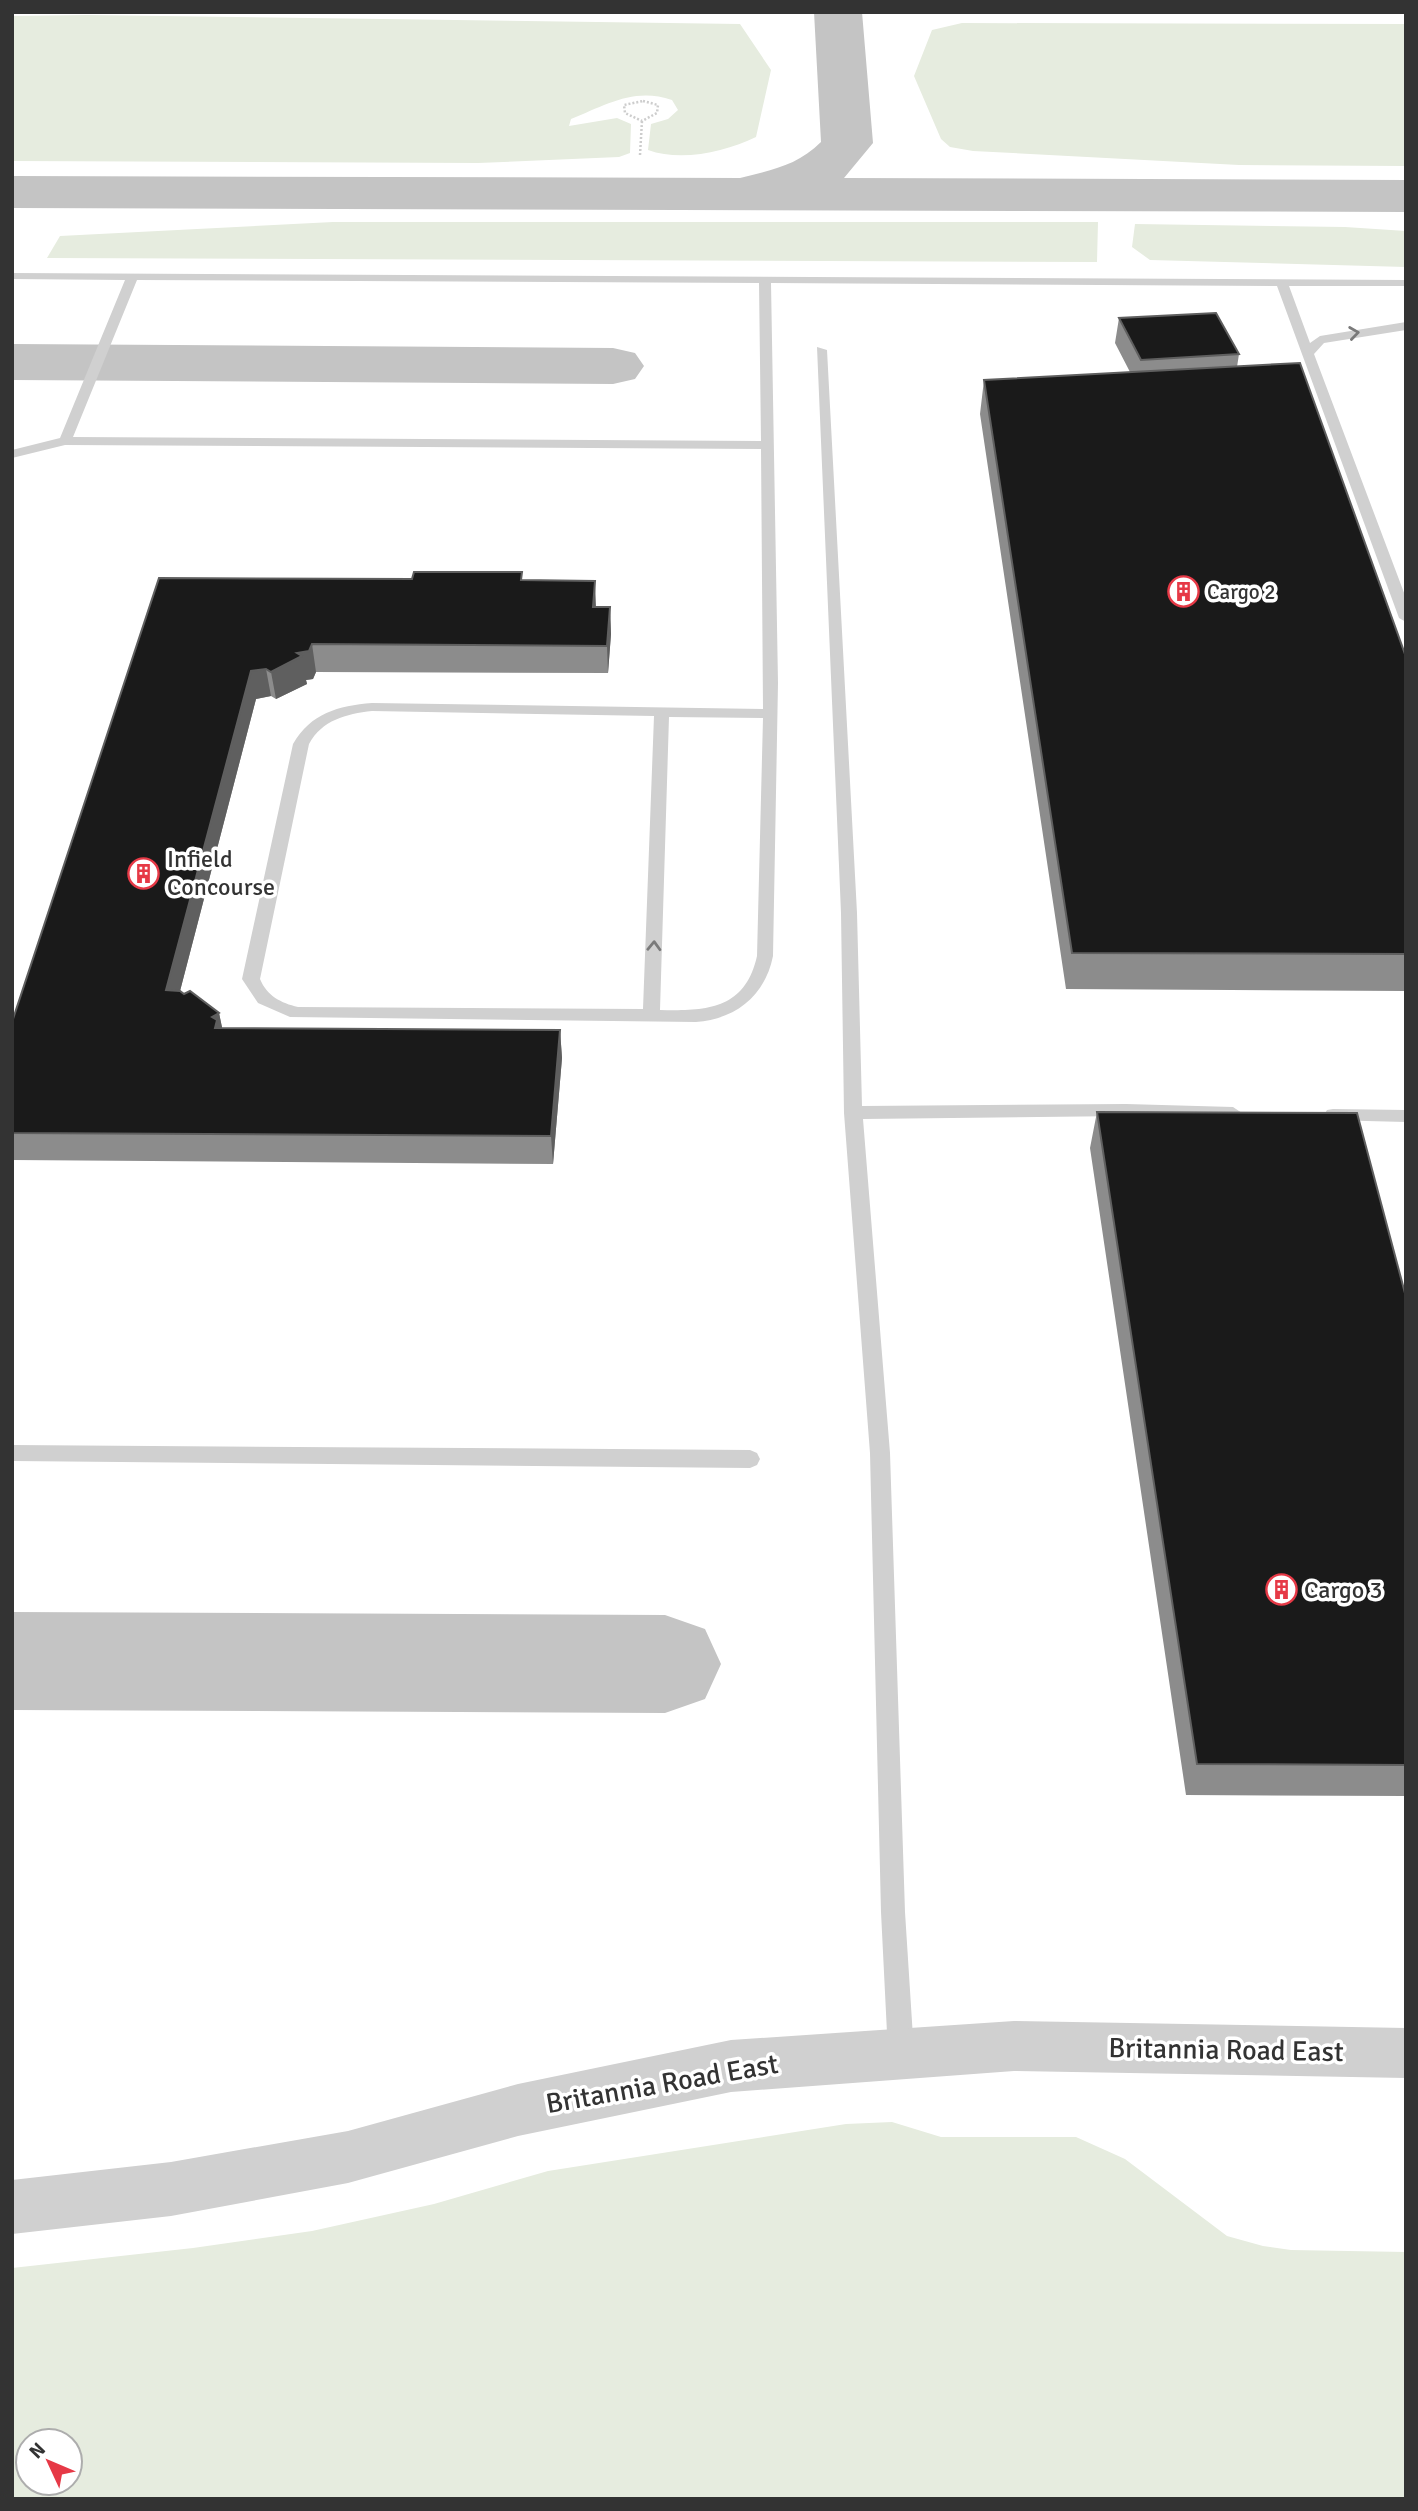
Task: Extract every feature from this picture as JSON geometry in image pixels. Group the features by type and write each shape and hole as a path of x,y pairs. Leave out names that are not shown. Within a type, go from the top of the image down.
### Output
{"street":[{"name":"Britannia Road East","path":"12,2207 171,2189 348,2157 518,2110 731,2067 1014,2046 1406,2053"}],"lane":[{"path":"12,276 765,282 1406,283"},
{"path":"65,441 132,278"},
{"path":"765,282 770,714 763,973 753,989 737,1003 715,1014 298,1013 266,1001 256,991 251,979 301,744 306,733 317,722 343,711 372,707 770,714"},
{"path":"1282,283 1406,618"},
{"path":"1308,353 1320,340 1406,326"},
{"path":"821,351 849,913 853,1113 880,1453 893,1912 901,2054"},
{"path":"12,454 65,441 766,445"},
{"path":"651,1014 662,712"},
{"path":"853,1113 1126,1110 1246,1113"},
{"path":"1316,1114 1406,1116"},
{"path":"12,1453 750,1459"}],"path":[{"path":"643,101 658,105 657,113 642,121 625,113 624,105 643,101"},
{"path":"640,155 642,121"}],"shaded area":[{"path":"12,16 740,24 771,70 756,137 703,154 674,155 648,150 651,124 668,119 678,110 672,100 645,96 620,99 571,119 569,126 617,118 631,124 630,153 619,157 478,163 12,161"},
{"path":"962,23 1406,24 1406,166 1239,165 973,151 950,147 941,139 914,76 932,30"},
{"path":"333,222 1098,222 1097,262 47,258 60,236"},
{"path":"1135,224 1345,227 1406,231 1406,267 1150,260 1132,247"},
{"path":"892,2122 941,2137 1076,2137 1125,2159 1227,2236 1291,2250 1406,2252 1406,2499 12,2499 12,2268 193,2248 312,2231 434,2204 548,2171 846,2124"}],"building":[{"path":"1216,313 1239,354 1141,360 1119,318"},
{"name":"Cargo 2","path":"1300,363 1406,657 1406,954 1072,953 984,380"},
{"name":"Infield Concourse","path":"414,572 522,572 521,580 595,581 593,607 610,607 607,646 312,644 309,651 297,653 302,656 271,672 266,669 251,671 166,990 184,994 190,991 219,1013 212,1017 217,1020 215,1028 560,1030 551,1136 12,1133 12,1022 159,578 412,579"},
{"name":"Cargo 3","path":"1097,1112 1357,1113 1406,1297 1406,1765 1197,1764"}],"taxiway":[{"path":"748,192 777,187 804,178 828,165 847,143 838,12"},
{"path":"12,192 1406,196"},
{"path":"12,362 613,366"},
{"path":"12,1661 665,1664"}],"place":[{"name":"Cargo 2","path":"1184,592"},
{"name":"Infield Concourse","path":"144,873"},
{"name":"Cargo 3","path":"1281,1590"}]}
